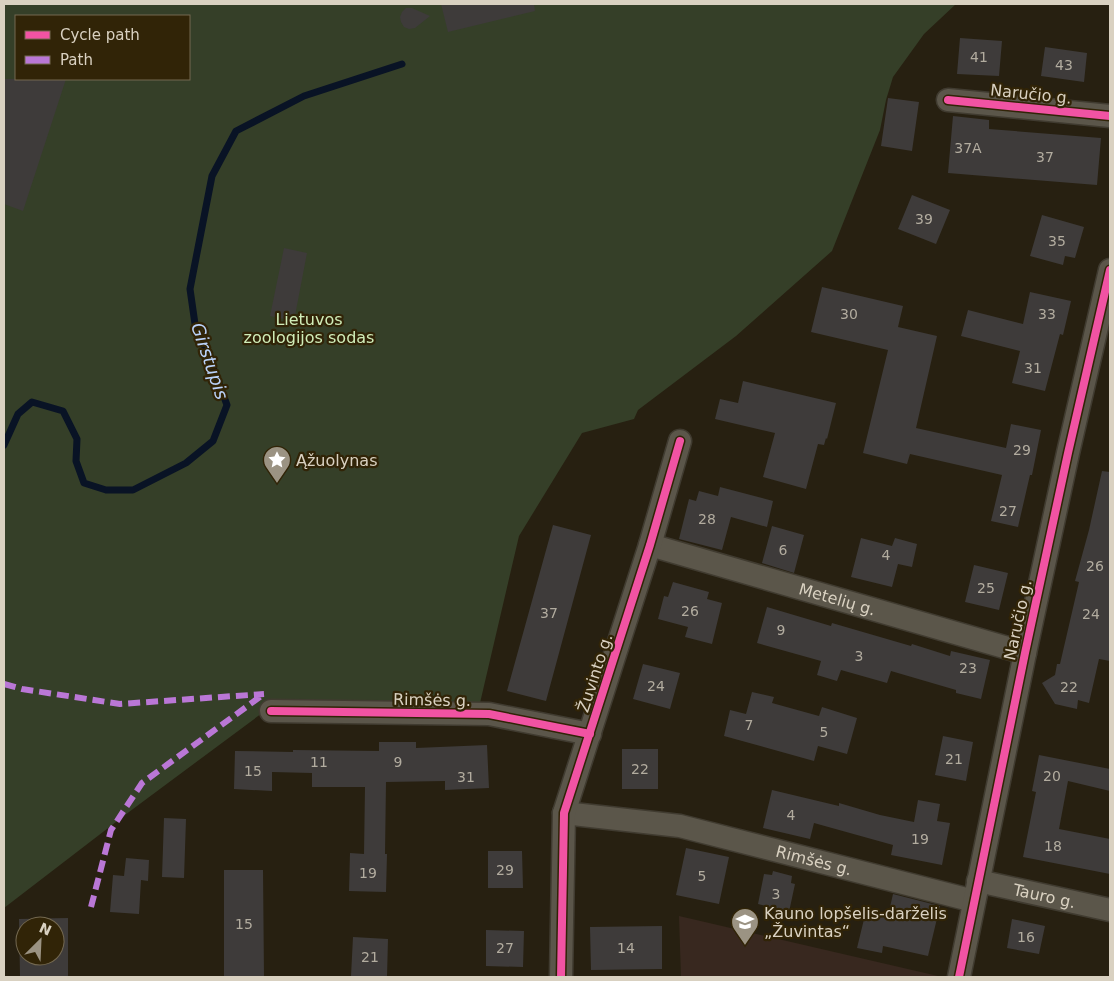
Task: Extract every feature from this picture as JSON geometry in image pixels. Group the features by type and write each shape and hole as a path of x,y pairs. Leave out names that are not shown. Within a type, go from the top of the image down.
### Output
{"street":[{"name":"Naručio g.","path":"948,100 1110,116"},
{"name":"Naručio g.","path":"959,977 1025,653 1110,270"},
{"name":"Žuvinto g.","path":"561,977 564,813 650,545 680,442"},
{"name":"Metelių g.","path":"650,545 1025,653"},
{"name":"Rimšės g.","path":"272,711 489,714 590,734"},
{"name":"Rimšės g.","path":"564,813 680,826 976,891"},
{"name":"Tauro g.","path":"976,891 1110,910"}],"shaded area":[{"name":"Kauno lopšelis-darželis „Žuvintas“","path":"679,916 938,976 938,977 681,977"}],"green space":[{"name":"Ąžuolynas","path":"4,4 956,4 924,34 893,77 880,130 832,251 736,336 638,410 634,419 582,433 519,536 480,703 273,705 4,908"}],"building":[{"path":"441,4 534,4 535,11 448,32"},
{"path":"406,8 412,8 430,16 415,28 409,29 404,27 400,17"},
{"path":"960,38 1002,41 999,76 957,74"},
{"path":"1045,47 1087,53 1084,82 1041,76"},
{"path":"4,79 66,80 23,211 4,204"},
{"path":"888,98 919,102 912,151 881,146"},
{"path":"953,116 989,120 989,129 1101,138 1097,185 948,173"},
{"path":"912,195 950,210 936,244 898,229"},
{"path":"1042,215 1084,227 1075,258 1065,256 1063,265 1030,256"},
{"path":"284,248 307,253 294,321 270,316"},
{"path":"822,287 903,306 898,327 937,336 916,428 1006,448 1011,424 1041,430 1032,475 1030,475 1018,527 991,521 1002,475 910,454 907,464 863,453 888,350 811,332"},
{"path":"1030,292 1071,301 1063,335 1060,334 1045,391 1012,383 1020,351 961,336 968,310 1023,324"},
{"path":"743,381 836,403 827,439 824,445 818,444 806,489 763,477 775,433 715,419 720,399 738,403"},
{"path":"1102,471 1110,472 1110,661 1099,659 1089,703 1078,700 1077,709 1055,704 1042,683 1055,675 1057,664 1060,664 1079,582 1075,581"},
{"path":"720,487 773,501 767,527 731,517 722,550 679,539 689,499 696,501 699,491 718,496"},
{"path":"553,525 591,535 546,701 507,691"},
{"path":"772,526 804,535 794,573 762,563"},
{"path":"861,538 892,546 895,538 917,544 912,567 898,564 892,587 851,577"},
{"path":"974,565 1008,573 999,610 965,602"},
{"path":"673,582 709,592 707,599 722,603 712,644 685,637 688,627 658,619 664,596 668,597"},
{"path":"767,607 831,626 832,623 950,656 951,651 990,660 981,699 956,693 956,690 891,671 887,683 841,670 837,681 817,675 821,661 757,643"},
{"path":"643,664 680,673 670,709 633,699"},
{"path":"752,692 774,697 772,703 819,716 822,707 857,718 847,754 818,746 814,761 724,736 730,710 746,714"},
{"path":"943,736 973,742 966,781 935,775"},
{"path":"379,742 416,742 416,748 487,745 489,788 445,790 445,781 386,782 386,892 349,891 350,853 364,854 365,787 312,787 312,773 272,772 272,791 234,789 235,751 379,751"},
{"path":"622,749 658,749 658,789 622,789"},
{"path":"1039,755 1110,769 1110,791 1068,781 1059,829 1110,839 1110,874 1023,857 1036,792 1032,791"},
{"path":"772,790 839,806 839,803 880,815 914,822 918,800 940,804 937,821 950,823 942,865 891,855 893,845 814,823 810,839 763,828"},
{"path":"164,818 186,819 184,878 162,877"},
{"path":"686,848 729,857 719,904 676,895"},
{"path":"488,851 522,851 523,888 488,888"},
{"path":"126,858 149,860 148,881 141,880 139,914 110,912 113,875 124,876"},
{"path":"224,870 263,870 264,977 224,977"},
{"path":"773,871 792,876 791,883 795,884 789,912 758,904 764,874 772,875"},
{"path":"893,894 940,906 928,956 883,946 882,953 857,948 866,911 888,916"},
{"path":"65,918 68,918 68,977 20,977 20,966 65,966"},
{"path":"1012,919 1045,926 1039,954 1007,948"},
{"path":"662,926 662,969 591,970 590,927"},
{"path":"486,930 524,931 523,967 486,966"},
{"path":"353,937 388,939 387,977 351,976"}],"waterway":[{"name":"Girstupis","path":"4,445 18,414 32,402 63,411 77,439 76,461 84,483 106,490 133,490 186,463 213,441 227,405 195,324 190,289 212,176 236,131 304,96 402,64"}],"marked path":[{"path":"4,684 22,689 120,704 264,694"},
{"path":"91,907 111,830 142,783 264,694"}],"cycle path":[{"path":"948,100 1110,116"},
{"path":"959,977 1025,653 1110,270"},
{"path":"561,977 564,813 650,545 680,441"},
{"path":"271,711 489,714 590,734"}],"place":[{"name":"Ąžuolynas","path":"277,484"},
{"name":"Kauno lopšelis-darželis „Žuvintas“","path":"745,946"}],"park label":[{"name":"Lietuvos zoologijos sodas","path":"309,328"}]}
